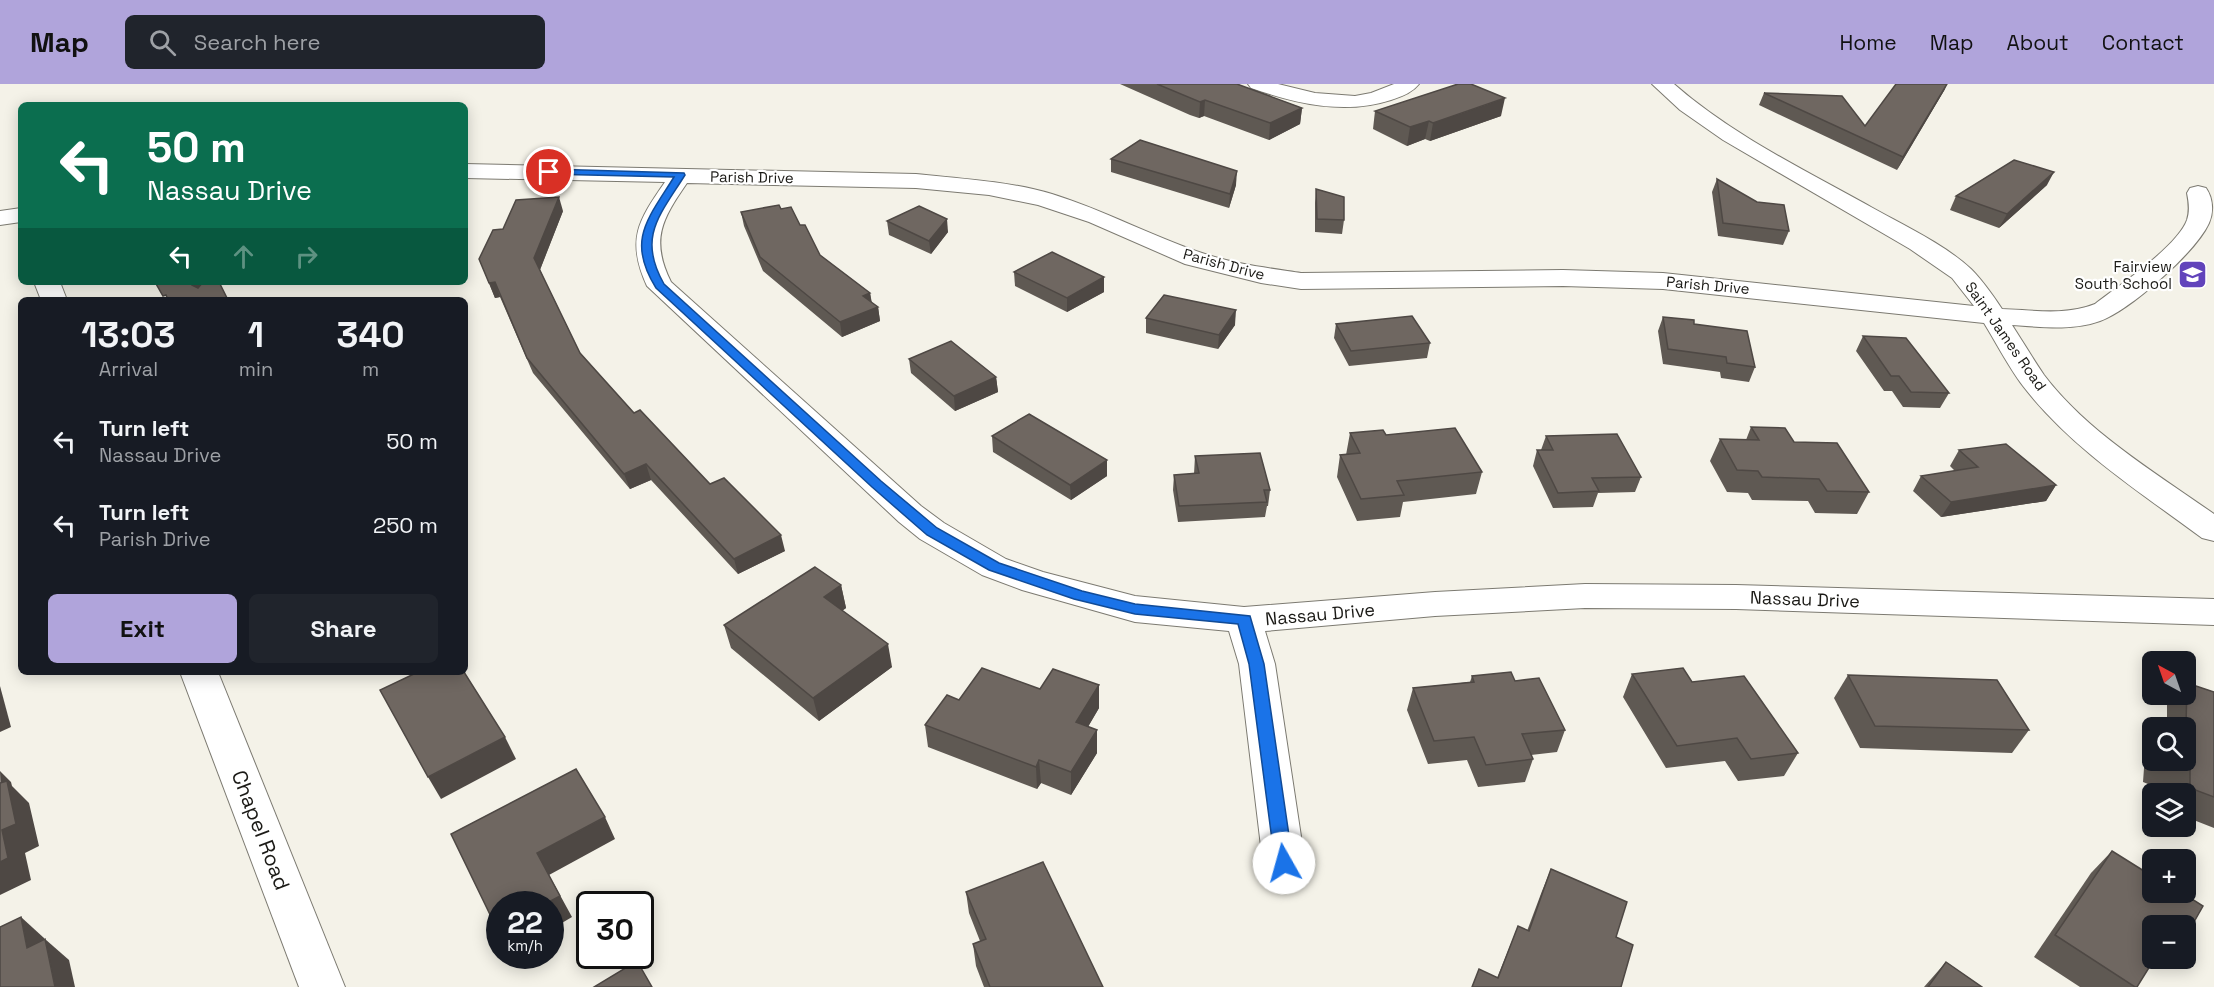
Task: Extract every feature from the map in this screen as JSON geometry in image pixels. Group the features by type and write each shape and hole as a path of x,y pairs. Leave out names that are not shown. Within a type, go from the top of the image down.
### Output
{"street":[{"path":"1258,84 1314,100 1357,101 1387,95 1409,84"},
{"name":"Saint James Road","path":"1662,84 1687,106 1730,136 1943,259 1961,273 1978,292 2034,381 2073,423 2131,471 2214,530"},
{"name":"Parish Drive","path":"468,171 916,181 989,188 1043,199 1080,211 1194,259 1262,275 1301,281 1563,278 1663,281 1993,316 2061,320 2089,316 2104,310 2180,247 2198,224 2202,212 2198,193"},
{"name":"Nassau Drive","path":"681,175 649,225 645,254 660,286 910,514 932,531 994,567 1034,582 1135,609 1244,620 1435,604 1585,596 1736,597 2214,612"},
{"path":"0,218 18,215"},
{"path":"1244,620 1257,664 1284,863"},
{"name":"Chapel Road","path":"200,675 322,987"}],"building":[{"path":"1157,84 1237,84 1302,108 1270,123 1205,100 1200,102"},
{"path":"1458,84 1471,84 1505,98 1433,123 1429,121 1410,127 1375,111"},
{"path":"1896,84 1947,84 1903,157 1764,93 1842,96 1865,126"},
{"path":"1140,140 1237,171 1230,194 1111,159"},
{"path":"2014,160 2054,172 2007,214 1956,196"},
{"path":"1717,179 1757,202 1784,205 1789,231 1723,223"},
{"path":"1316,189 1344,197 1344,220 1317,219"},
{"path":"559,197 534,258 580,353 634,413 640,410 710,484 724,478 781,535 734,559 646,464 624,474 527,358 495,282 489,283 479,259 493,230 503,229 516,200"},
{"path":"779,205 781,209 791,207 800,225 805,225 820,255 870,293 863,296 878,307 840,322 760,257 741,212"},
{"path":"919,206 947,219 929,241 887,221"},
{"path":"1052,252 1104,277 1067,298 1014,272"},
{"path":"157,285 192,285 198,288 200,285 220,285 226,297 167,297 166,295 163,296"},
{"path":"1164,295 1236,310 1219,335 1146,318"},
{"path":"1412,316 1430,343 1351,351 1336,324"},
{"path":"1663,317 1694,320 1694,324 1747,331 1755,367 1727,363 1726,357 1668,349"},
{"path":"1863,336 1906,338 1949,393 1911,392 1899,376 1891,376"},
{"path":"951,341 996,377 954,396 909,359"},
{"path":"1029,414 1107,460 1070,485 992,436"},
{"path":"1751,427 1785,428 1794,442 1837,443 1869,492 1827,491 1819,479 1762,477 1758,471 1737,470 1720,439 1759,440"},
{"path":"1455,428 1482,472 1397,481 1404,495 1361,499 1340,455 1360,453 1350,433 1383,430 1386,435"},
{"path":"1617,434 1641,477 1592,478 1599,491 1558,493 1537,450 1553,450 1546,436"},
{"path":"2006,444 2056,485 1951,502 1921,476 1978,467 1959,450"},
{"path":"1260,453 1270,490 1264,490 1267,502 1179,506 1174,475 1199,473 1195,456"},
{"path":"815,567 841,585 824,597 888,644 813,698 724,625"},
{"path":"982,668 1040,689 1053,669 1099,685 1076,722 1097,730 1071,772 1039,760 1036,767 925,725 947,695 959,700"},
{"path":"1683,668 1692,682 1744,676 1798,753 1751,759 1737,738 1677,746 1632,674"},
{"path":"1511,672 1515,681 1539,678 1565,730 1522,734 1533,759 1486,765 1474,737 1434,741 1413,688 1474,682 1472,676"},
{"path":"412,675 466,675 505,737 428,777 380,690"},
{"path":"1848,675 1997,680 2029,730 1875,726"},
{"path":"2196,686 2214,692 2214,797 2196,790 2196,783 2190,783 2190,771 2196,771 2196,717 2186,717 2186,705 2196,705"},
{"path":"576,769 605,817 537,853 557,891 486,891 486,906 451,834"},
{"path":"7,781 16,824 2,830 8,858 0,862 0,783"},
{"path":"2112,851 2142,870 2142,903 2196,902 2203,906 2196,918 2196,915 2142,915 2142,969 2148,969 2137,987 2055,935"},
{"path":"1043,862 1103,987 990,987 973,944 986,939 966,892"},
{"path":"1551,869 1627,902 1616,937 1633,945 1621,987 1472,987 1479,969 1498,978 1518,926 1529,931"},
{"path":"21,917 27,948 45,939 55,987 0,987 0,927"},
{"path":"1946,962 1982,987 1928,987"},
{"path":"624,969 642,969 652,987 594,987"}],"place":[{"name":"Fairview South School","path":"2193,275"}],"route":[{"path":"549,172 681,175 649,225 645,254 660,286 692,318 876,484 932,531 994,567 1079,596 1135,609 1244,620 1257,664 1284,863"}]}
